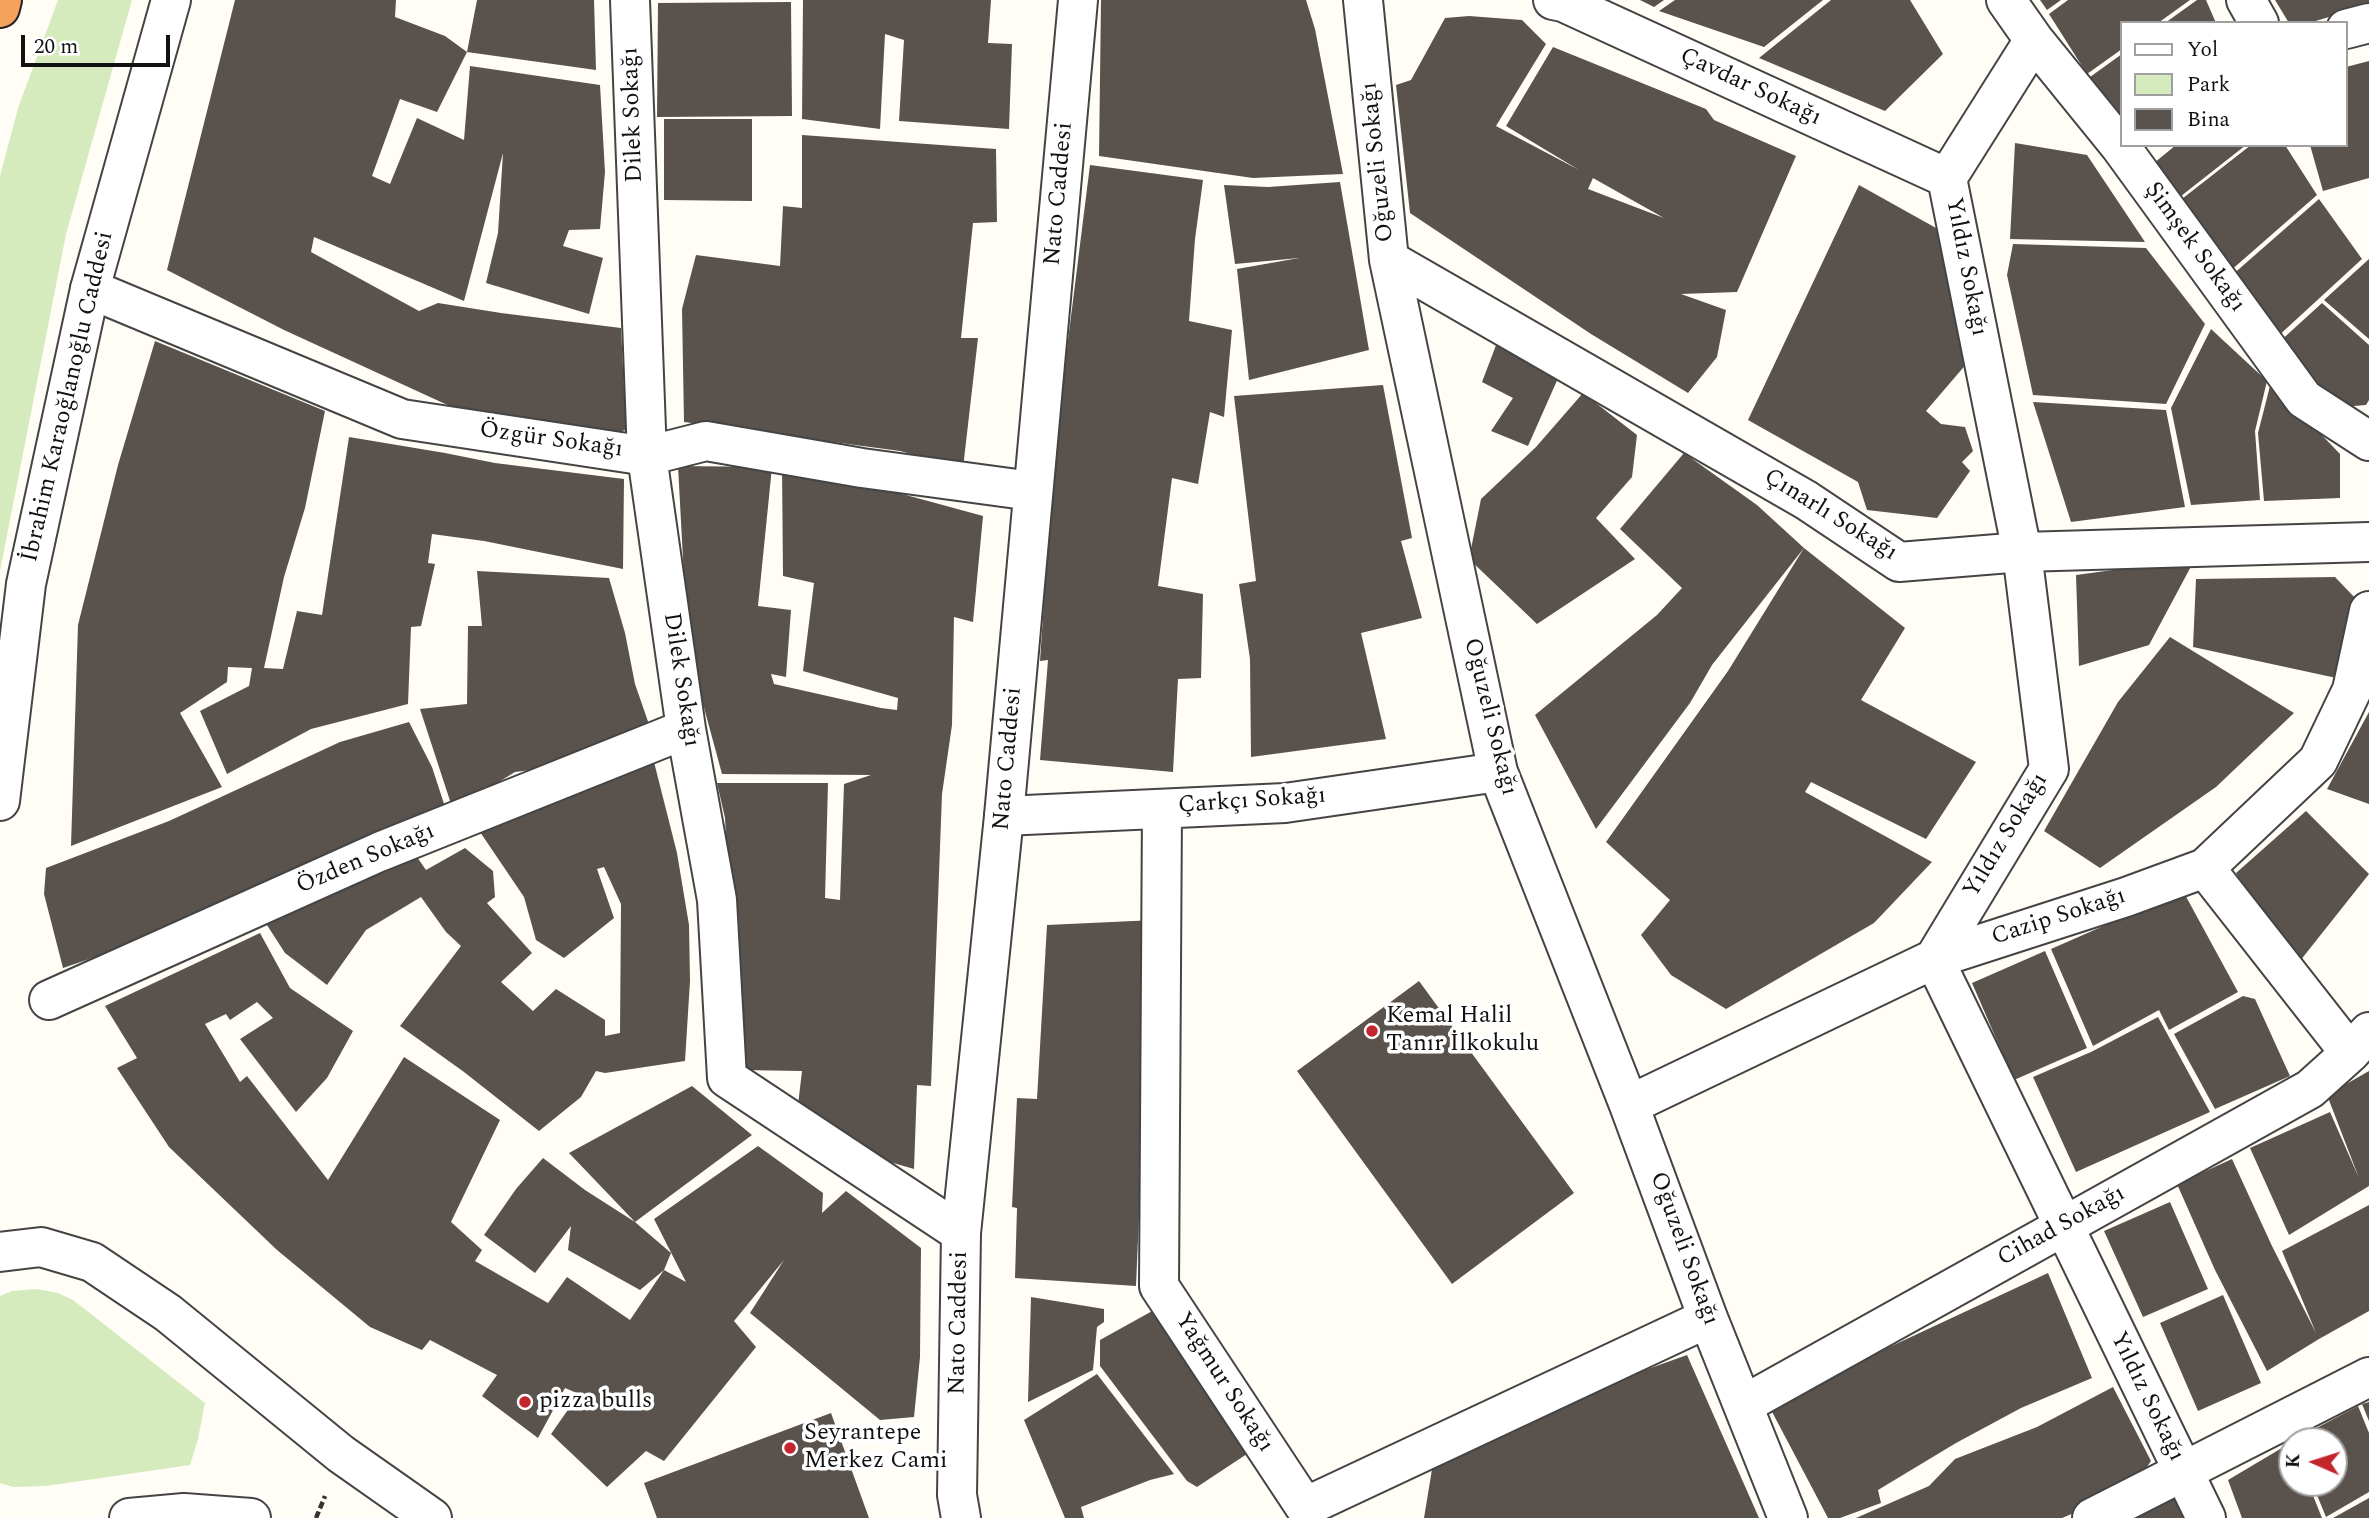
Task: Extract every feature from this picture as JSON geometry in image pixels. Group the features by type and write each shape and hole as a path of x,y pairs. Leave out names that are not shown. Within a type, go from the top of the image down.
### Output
{"highway":[{"path":"0,8 1,0"}],"street":[{"name":"İbrahim Karaoğlanoğlu Caddesi","path":"0,801 26,584 90,289 171,0"},
{"name":"Dilek Sokağı","path":"630,0 647,456 686,729 717,900 727,1078 961,1233"},
{"name":"Nato Caddesi","path":"961,1518 957,1495 961,1233 1004,817 1078,0"},
{"name":"Oğuzeli Sokağı","path":"1363,0 1389,260 1498,772 1629,1105 1707,1318 1788,1518"},
{"name":"Çavdar Sokağı","path":"1553,0 1563,2 1947,178"},
{"path":"2006,0 2034,40"},
{"path":"2246,0 2258,21"},
{"path":"2348,28 2369,23"},
{"name":"Yıldız Sokağı","path":"2034,40 1947,178 2022,552 2049,769 1934,959 2206,1518"},
{"name":"Şimşek Sokağı","path":"2034,40 2120,145"},
{"name":"Şimşek Sokağı","path":"2122,147 2304,399 2369,440"},
{"name":"Çınarlı Sokağı","path":"1389,260 1807,500 1899,562 2022,552 2369,542"},
{"name":"Özgür Sokağı","path":"90,289 402,419 647,456 706,441 862,468 1032,491"},
{"name":"Cazip Sokağı","path":"1629,1105 1934,959 2126,897 2205,868 2318,761 2352,690 2369,611"},
{"name":"Özden Sokağı","path":"49,1000 379,852 686,729"},
{"name":"Çarkçı Sokağı","path":"1004,817 1285,803 1498,772"},
{"name":"Yağmur Sokağı","path":"1162,808 1159,1286 1299,1514 1707,1318"},
{"path":"2205,868 2360,1043"},
{"name":"Cihad Sokağı","path":"1742,1405 2310,1089 2360,1043"},
{"path":"0,1252 41,1247 92,1262 168,1313 341,1454 432,1518"},
{"path":"2092,1518 2369,1377"},
{"path":"130,1518 184,1513 251,1518"}],"green space":[{"path":"58,0 132,0 66,234 0,571 0,176 18,108"},
{"path":"37,1289 58,1293 73,1300 205,1403 190,1465 46,1486 13,1487 0,1483 0,1296 12,1291"}],"building":[{"path":"235,0 396,0 395,17 445,36 467,52 437,112 400,99 372,176 390,184 417,118 464,140 470,66 600,85 605,172 600,229 569,230 563,246 603,258 589,314 486,283 498,233 503,153 464,301 314,237 311,252 419,311 438,303 621,328 626,430 592,439 478,419 284,330 167,270"},
{"path":"477,0 594,0 596,70 467,52"},
{"path":"803,0 991,0 988,43 1012,44 1009,129 899,121 904,40 885,34 880,129 802,119"},
{"path":"1101,0 1306,0 1315,29 1343,174 1253,178 1099,156"},
{"path":"1640,0 1664,0 1654,7"},
{"path":"1675,0 1823,0 1764,47 1659,11"},
{"path":"1831,0 1910,0 1943,54 1885,111 1759,58"},
{"path":"2040,0 2061,0 2047,10"},
{"path":"2068,0 2190,0 2161,21 2120,21 2120,50 2087,74 2049,14"},
{"path":"2197,0 2206,0 2215,21 2168,21"},
{"path":"2275,0 2369,0 2369,5 2316,21 2288,21"},
{"path":"791,2 792,116 657,117 658,3"},
{"path":"1469,16 1522,20 1546,44 1496,126 1579,170 1506,126 1553,47 1706,109 1714,120 1796,156 1737,292 1681,294 1726,310 1717,357 1688,393 1591,334 1410,213 1396,85 1411,80 1445,18","holes":["1593,178 1664,218 1588,189"]},
{"path":"2120,55 2120,128 2090,77"},
{"path":"2369,61 2369,178 2323,191 2311,147 2348,147 2348,66"},
{"path":"664,119 752,119 752,201 664,200"},
{"path":"802,135 996,149 997,222 973,223 961,338 978,338 963,468 900,451 684,422 682,309 696,255 780,266 783,206 802,208"},
{"path":"2015,143 2087,155 2145,242 2010,239"},
{"path":"2174,147 2243,147 2176,200 2154,163"},
{"path":"2248,147 2286,147 2317,195 2229,272 2178,202"},
{"path":"1090,165 1203,180 1195,239 1189,321 1232,330 1224,417 1210,412 1198,484 1172,478 1158,586 1203,594 1201,678 1178,679 1173,772 1040,760 1048,660 1040,661 1054,452"},
{"path":"1340,182 1369,350 1249,380 1237,269 1299,258 1235,264 1224,185 1268,187"},
{"path":"1859,185 1936,228 1968,362 1926,411 1941,424 1965,427 1973,451 1962,462 1970,471 1937,518 1867,510 1858,482 1748,420"},
{"path":"2319,199 2362,259 2275,339 2231,276"},
{"path":"2013,244 2146,248 2205,324 2166,404 2033,395 2007,275"},
{"path":"2369,259 2369,339 2324,300"},
{"path":"2322,303 2369,345 2369,400 2366,405 2330,408 2277,344"},
{"path":"2211,329 2267,381 2255,431 2260,500 2191,505 2171,408"},
{"path":"1498,340 1559,376 1528,446 1491,431 1513,398 1482,382"},
{"path":"155,341 325,411 305,508 284,577 264,668 283,669 297,611 322,615 349,437 495,463 624,479 623,569 484,541 432,534 428,563 435,564 421,626 411,627 408,704 311,729 227,774 200,711 249,686 252,668 228,667 227,682 180,713 222,787 71,846 78,625 118,465"},
{"path":"2271,382 2340,454 2340,498 2264,501 2258,433"},
{"path":"1383,385 1412,538 1401,541 1422,618 1361,633 1386,739 1251,757 1250,659 1239,584 1256,581 1234,396"},
{"path":"1583,393 1637,435 1632,477 1596,518 1635,559 1537,624 1469,559 1481,499 1536,447"},
{"path":"2033,402 2166,410 2185,507 2071,522"},
{"path":"1684,453 1757,505 1804,548 1712,665 1690,703 1596,829 1535,715 1657,615 1682,588 1620,529"},
{"path":"678,466 772,467 758,606 791,610 786,677 771,674 774,684 881,708 897,710 898,698 803,671 814,583 783,576 782,466 884,489 983,516 973,622 954,617 952,725 942,794 931,1086 917,1085 914,1169 876,1158 798,1105 802,1071 740,1070 739,915 730,915 725,818 717,783 828,783 825,898 840,900 844,784 871,775 722,774 696,678 685,596"},
{"path":"1804,548 1905,628 1861,700 1976,762 1926,839 1811,782 1805,792 1932,862 1874,923 1726,1009 1671,975 1641,935 1670,900 1606,842 1728,671"},
{"path":"2195,559 2149,645 2079,666 2076,575"},
{"path":"477,571 609,578 625,633 635,684 652,733 587,763 515,772 453,810 420,709 467,704 468,626 482,626"},
{"path":"2335,577 2357,600 2341,679 2193,647 2196,579"},
{"path":"2170,637 2294,713 2216,787 2100,868 2044,831 2118,702"},
{"path":"2369,712 2369,804 2327,789"},
{"path":"409,722 432,767 447,813 163,934 63,968 44,894 46,868 169,821 340,742"},
{"path":"654,762 677,853 689,925 690,981 685,1061 605,1073 596,1071 581,1097 539,1131 400,1026 461,946 446,932 421,897 366,930 327,985 285,953 265,922 400,862 417,857 426,870 465,848 493,871 495,897 487,903 532,953 501,982 533,1011 556,989 605,1020 605,1036 620,1033 621,904 604,867 597,869 614,918 564,958 536,940 524,897 478,829"},
{"path":"2306,811 2369,874 2292,971 2236,873"},
{"path":"2183,891 2238,992 2169,1030 2159,1010 2093,1046 2051,949"},
{"path":"1155,920 1153,1214 1139,1216 1136,1286 1015,1278 1017,1208 1012,1207 1017,1098 1037,1099 1047,925"},
{"path":"260,933 290,988 353,1031 327,1078 296,1112 240,1039 273,1018 257,1002 230,1020 226,1014 205,1024 240,1082 247,1076 328,1180 404,1057 500,1120 451,1222 482,1250 475,1261 548,1303 567,1277 630,1320 664,1270 686,1282 654,1219 758,1146 823,1193 822,1213 846,1191 921,1248 920,1357 914,1417 880,1420 750,1313 784,1260 734,1321 756,1347 664,1461 646,1451 607,1487 551,1434 579,1394 565,1388 538,1438 482,1396 497,1375 430,1340 422,1350 370,1327 277,1250 169,1147 117,1068 137,1058 105,1006"},
{"path":"2045,951 2087,1048 2014,1080 1972,983"},
{"path":"1419,981 1574,1193 1452,1284 1297,1071"},
{"path":"2243,996 2255,999 2290,1076 2215,1109 2174,1034"},
{"path":"2158,1017 2210,1112 2076,1172 2033,1077 2091,1052"},
{"path":"2369,1071 2369,1186 2289,1235 2250,1148 2330,1112 2359,1178 2327,1095"},
{"path":"692,1086 752,1135 635,1222 569,1153"},
{"path":"543,1158 585,1190 635,1222 671,1253 664,1270 640,1290 568,1250 571,1226 535,1273 484,1235 516,1189"},
{"path":"2232,1159 2316,1333 2282,1251 2369,1205 2369,1311 2267,1371 2215,1270 2177,1184"},
{"path":"2170,1202 2208,1289 2143,1317 2104,1231"},
{"path":"2048,1273 2092,1378 2021,1408 1956,1443 1878,1490 1881,1503 1840,1518 1828,1518 1770,1408 1838,1371"},
{"path":"2223,1295 2261,1383 2198,1411 2160,1323"},
{"path":"1031,1297 1104,1309 1104,1322 1097,1327 1093,1370 1028,1402"},
{"path":"1163,1305 1259,1446 1197,1487 1187,1481 1100,1366 1100,1340"},
{"path":"1687,1355 1759,1518 1424,1518 1436,1445"},
{"path":"1097,1374 1174,1474 1150,1480 1081,1507 1084,1518 1065,1518 1024,1420"},
{"path":"2113,1387 2151,1461 2139,1479 2086,1508 2062,1518 1856,1518 1929,1486 1955,1459 2037,1427"},
{"path":"2369,1402 2369,1421 2362,1404"},
{"path":"2358,1406 2369,1433 2369,1492 2326,1517 2318,1497 2348,1497 2348,1427 2318,1427"},
{"name":"Seyrantepe Merkez Cami","path":"831,1413 869,1518 657,1518 644,1483"},
{"path":"2278,1450 2278,1497 2314,1497 2322,1518 2242,1518 2228,1480"},
{"path":"2180,1493 2187,1518 2129,1518"},
{"path":"2369,1498 2369,1518 2333,1518"}],"place":[{"name":"Kemal Halil Tanır İlkokulu","path":"1372,1031"},
{"name":"pizza bulls","path":"525,1402"},
{"name":"Seyrantepe Merkez Cami","path":"790,1448"}]}
